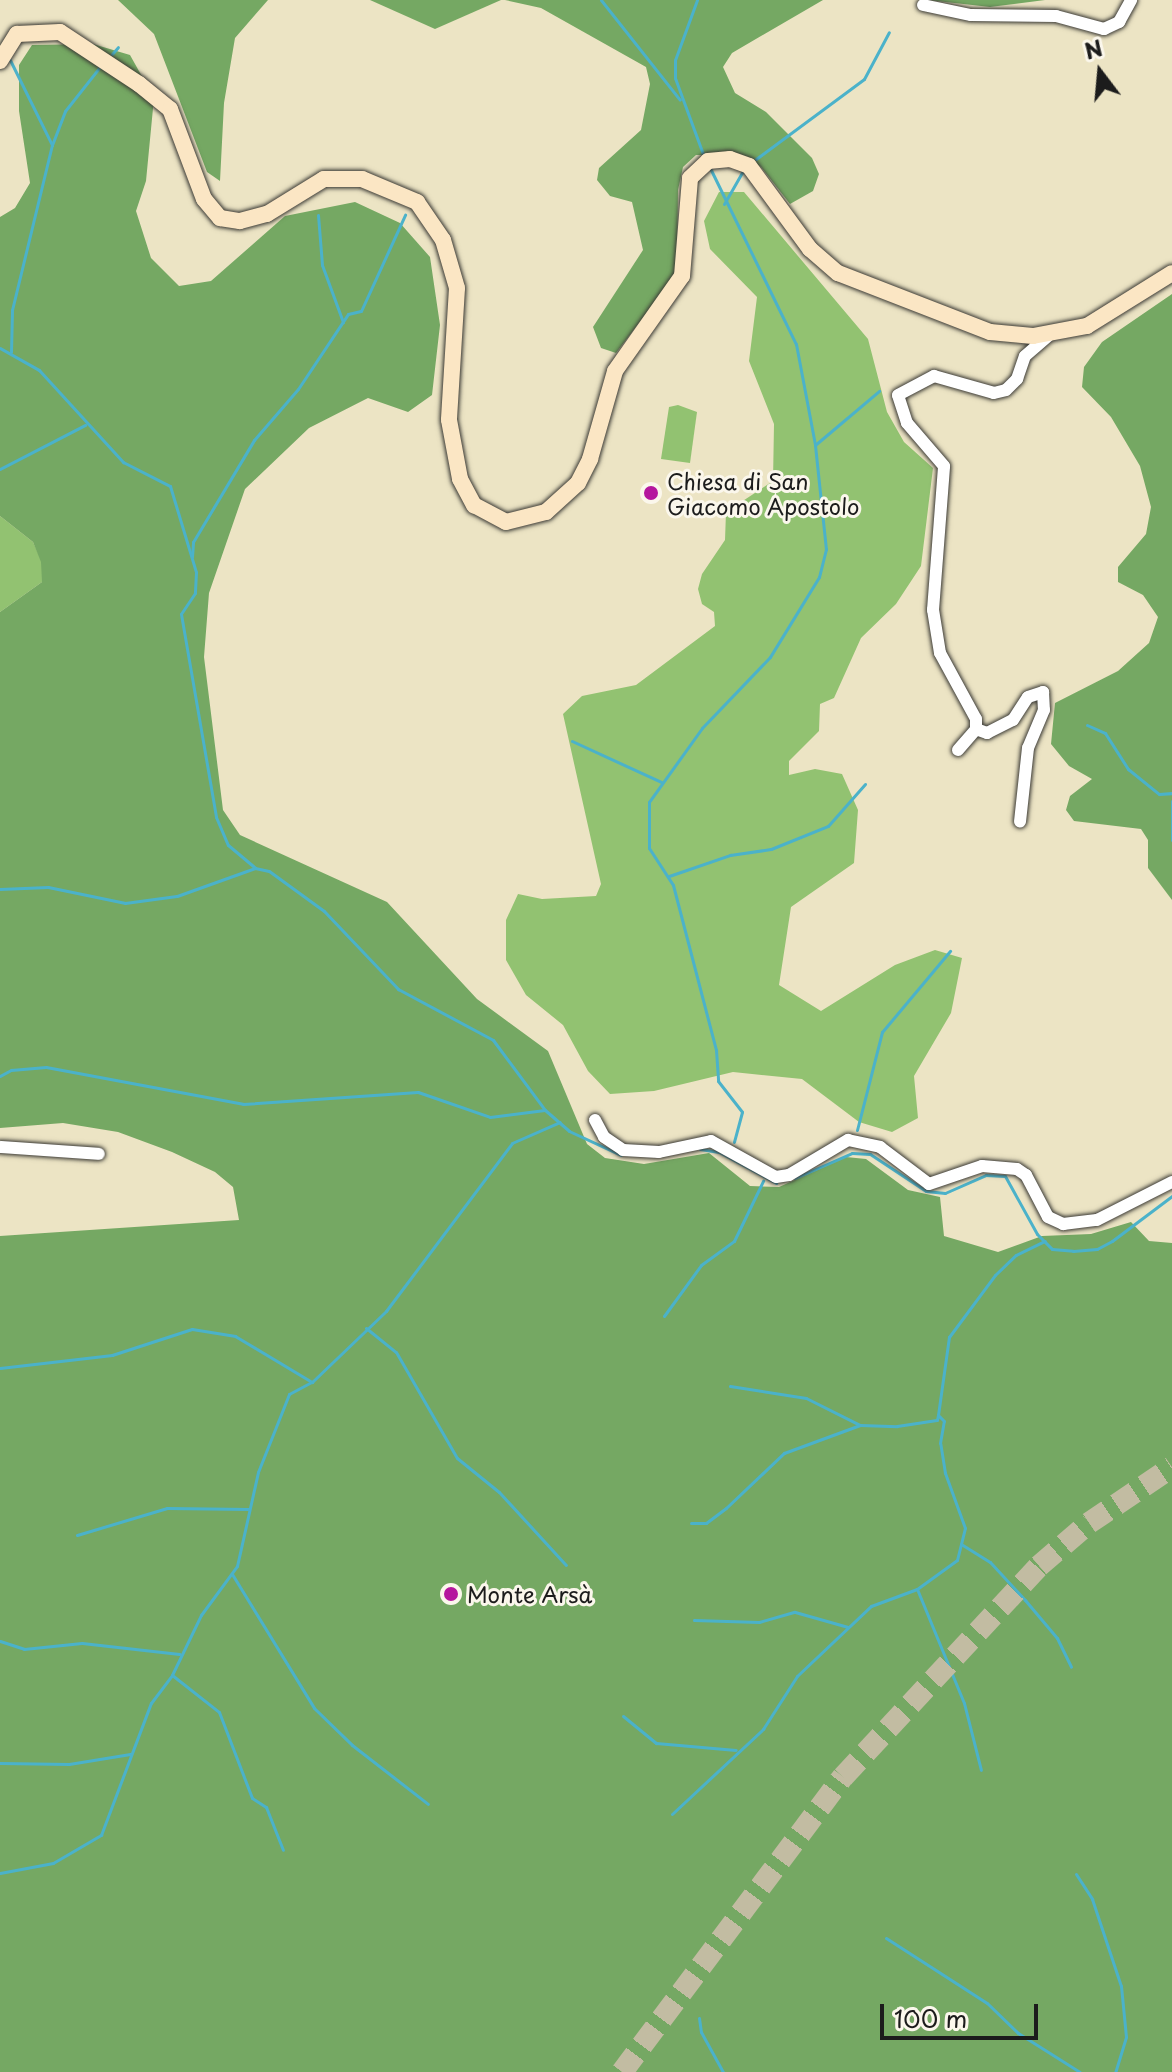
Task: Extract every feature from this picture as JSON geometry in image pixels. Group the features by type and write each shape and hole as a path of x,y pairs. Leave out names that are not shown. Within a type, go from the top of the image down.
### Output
{"street":[{"path":"923,5 971,15 1056,16 1104,29 1119,22 1131,0"},
{"path":"0,61 17,34 60,32 139,84 170,109 204,199 220,218 240,221 267,214 324,179 362,179 417,202 443,240 457,288 449,420 460,479 474,505 506,522 546,512 578,483 590,459 615,371 682,276 690,178 708,161 730,159 749,166 810,249 838,273 990,332 1050,334 1078,328 1113,314 1172,273"},
{"path":"976,729 969,703 940,653 933,610 944,466 907,423 898,395 903,388 934,376 994,393 1006,390 1017,379 1025,356 1050,334"},
{"path":"976,729 987,733 1013,720 1028,697 1043,692 1044,710 1028,748 1020,822"},
{"path":"958,750 976,729"},
{"path":"595,1120 604,1137 623,1150 659,1152 711,1141 776,1177 789,1175 848,1140 880,1147 929,1184 982,1166 1017,1169 1026,1175 1048,1217 1063,1224 1097,1220 1172,1182"},
{"path":"0,1147 99,1154"}],"green space":[{"path":"118,0 268,0 235,38 224,103 220,181 207,172 154,34"},
{"path":"370,0 501,0 435,29"},
{"path":"505,0 823,0 732,53 723,67 735,93 766,112 812,158 819,174 813,191 790,204 761,167 742,155 696,155 683,167 678,190 677,273 616,353 601,348 593,327 643,250 632,202 610,196 597,180 599,168 641,130 650,84 646,67 541,8"},
{"path":"928,0 1045,0 990,7"},
{"path":"93,44 130,55 154,98 146,181 136,211 151,258 179,286 211,281 285,216 355,202 400,223 430,257 440,325 432,395 408,412 368,398 309,428 245,489 209,593 204,657 223,810 240,835 387,902 477,999 548,1051 587,1144 605,1158 644,1164 709,1153 750,1186 779,1187 846,1157 866,1159 908,1190 940,1197 944,1236 998,1252 1042,1236 1091,1234 1131,1222 1149,1241 1172,1243 1172,2072 0,2072 0,1236 239,1220 233,1187 215,1172 172,1152 118,1132 63,1123 0,1128 0,612 42,582 41,562 33,542 0,516 0,217 15,208 30,183 19,111 19,65 32,45"},
{"path":"719,192 744,192 868,339 887,412 904,442 933,468 921,566 896,604 861,638 834,698 820,704 819,731 789,761 789,775 815,769 842,774 858,810 854,863 791,907 779,985 821,1011 895,965 935,950 962,958 951,1013 914,1076 918,1118 892,1132 859,1122 802,1079 733,1072 654,1091 610,1094 588,1071 563,1025 526,995 506,960 506,920 518,894 542,899 596,896 601,884 563,714 582,696 636,685 715,626 714,612 702,604 698,589 702,574 725,540 726,512 773,481 774,424 749,361 757,297 710,249 704,221"},
{"path":"1172,294 1172,900 1148,868 1148,840 1141,829 1074,821 1066,810 1070,796 1092,779 1069,766 1051,744 1055,703 1118,671 1149,643 1158,617 1143,595 1118,582 1118,567 1146,534 1151,507 1140,466 1111,417 1082,387 1084,367 1102,342"},
{"path":"678,405 697,412 690,463 661,459 669,407"},
{"path":"0,516 33,542 42,562 42,582 0,612"}],"waterway":[{"path":"601,0 680,100"},
{"path":"697,0 675,60 675,78 703,154"},
{"path":"756,159 864,79 889,32"},
{"path":"112,54 118,47"},
{"path":"10,60 52,145"},
{"path":"11,352 12,310 52,145 65,111 99,68"},
{"path":"724,204 744,169"},
{"path":"711,170 796,344 815,445 826,549 819,577 770,657 702,728 649,802 649,848 673,885 716,1050 718,1081 742,1112 734,1142"},
{"path":"318,215 322,265 343,322"},
{"path":"192,557 193,542 254,440 298,389 348,314 361,311 405,215"},
{"path":"0,348 39,370 123,462 170,486 196,572 195,593 181,614 216,817 228,845 255,868"},
{"path":"815,445 879,391"},
{"path":"0,469 85,425"},
{"path":"1087,725 1105,733 1128,769 1159,794 1172,793"},
{"path":"572,741 661,782"},
{"path":"669,876 730,855 771,849 828,826 865,784"},
{"path":"1172,801 1172,840"},
{"path":"0,889 48,887 125,903 177,896 255,868 269,871 324,911 398,989 493,1040 545,1110 569,1131 621,1155"},
{"path":"857,1130 882,1032 950,951"},
{"path":"0,1076 11,1070 46,1067 243,1104 418,1092 490,1117 545,1110"},
{"path":"0,1873 53,1863 101,1835 151,1703 172,1675 201,1615 237,1566 258,1472 289,1394 312,1382 386,1311 512,1143 560,1122"},
{"path":"700,1149 719,1152 776,1183"},
{"path":"795,1178 852,1153 870,1154 926,1191 945,1193 986,1175 1005,1176 1037,1234 1052,1249 1073,1251 1097,1249 1112,1241 1172,1196"},
{"path":"664,1316 701,1265 734,1241 763,1181"},
{"path":"672,1814 763,1729 797,1676 871,1606 917,1589 957,1560 965,1528 945,1473 940,1443 944,1421 938,1415 949,1337 995,1275 1016,1255 1045,1241"},
{"path":"366,1328 396,1352 457,1458 499,1492 566,1565"},
{"path":"0,1368 112,1355 192,1329 235,1336 312,1382"},
{"path":"730,1386 806,1398 860,1425"},
{"path":"691,1523 706,1523 726,1508 784,1453 860,1425 897,1426 937,1420 938,1415"},
{"path":"77,1535 167,1508 249,1509"},
{"path":"961,1544 990,1562 1025,1600 1057,1638 1071,1667"},
{"path":"232,1574 314,1708 352,1745 428,1804"},
{"path":"917,1589 964,1703 981,1770"},
{"path":"694,1620 759,1622 795,1612 848,1627"},
{"path":"0,1641 24,1649 82,1643 179,1654"},
{"path":"172,1675 219,1712 252,1798 266,1807 283,1850"},
{"path":"623,1716 656,1743 736,1750"},
{"path":"0,1763 69,1764 130,1754"},
{"path":"1076,1874 1092,1899 1121,1986 1126,2037 1115,2072"},
{"path":"886,1938 987,2003 1018,2033 1080,2072"},
{"path":"699,2018 701,2032 723,2072"}],"tunnel":[{"path":"622,2072 843,1777 1039,1566 1089,1523 1172,1467"}],"place":[{"name":"Chiesa di San Giacomo Apostolo","path":"651,493"},
{"name":"Monte Arsà","path":"451,1594"}]}
